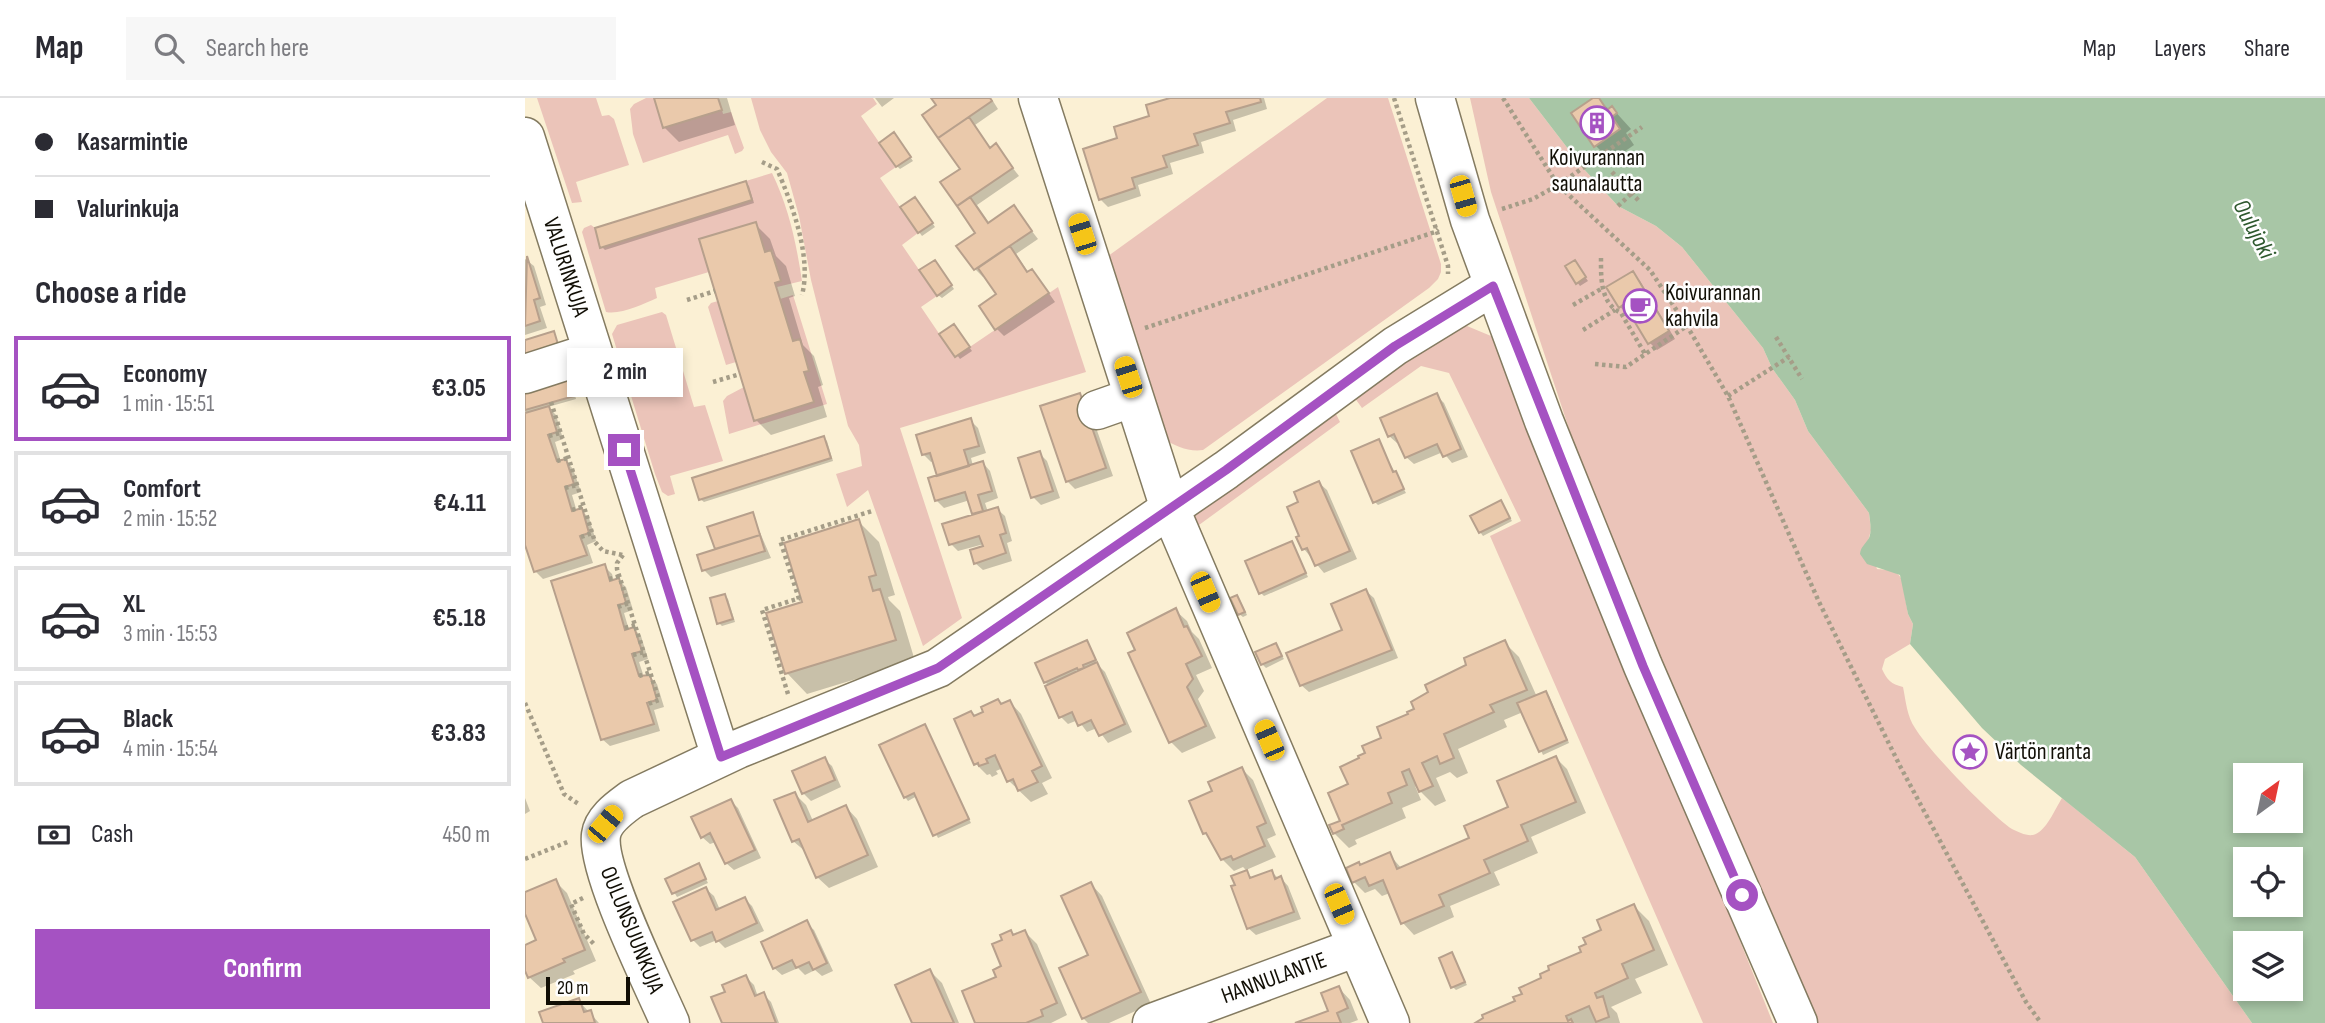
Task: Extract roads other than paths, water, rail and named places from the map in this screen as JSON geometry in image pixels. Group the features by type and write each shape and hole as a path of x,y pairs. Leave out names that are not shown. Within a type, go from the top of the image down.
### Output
{"street":[{"path":"1038,98 1170,509 1390,1023"},
{"path":"1435,98 1453,226 1493,286 1643,666 1798,1023"},
{"name":"VALURINKUJA","path":"525,137 593,352 639,550 721,757"},
{"path":"721,757 938,668 1170,509 1395,346 1493,286"},
{"path":"525,374 593,352"},
{"path":"1097,410 1134,397"},
{"name":"OULUNSUUNKUJA","path":"670,1023 628,929 604,863 603,830 617,810 632,799 721,757"},
{"name":"HANNULANTIE","path":"1152,1023 1357,947"}],"water":[{"name":"Oulujoki","path":"1529,98 2325,98 2325,1023 2252,1023 2236,1001 2303,1001 2303,931 2233,931 2233,996 2135,857 2021,765 1982,728 1910,644 1913,624 1908,614 1900,575 1867,564 1860,554 1870,535 1869,513 1808,431 1795,400 1772,368 1763,348 1682,247 1656,226 1618,206 1582,167"}],"place":[{"name":"Koivurannan saunalautta","path":"1597,123"},
{"name":"Koivurannan kahvila","path":"1640,306"},
{"name":"Värtön ranta","path":"1970,752"}]}
